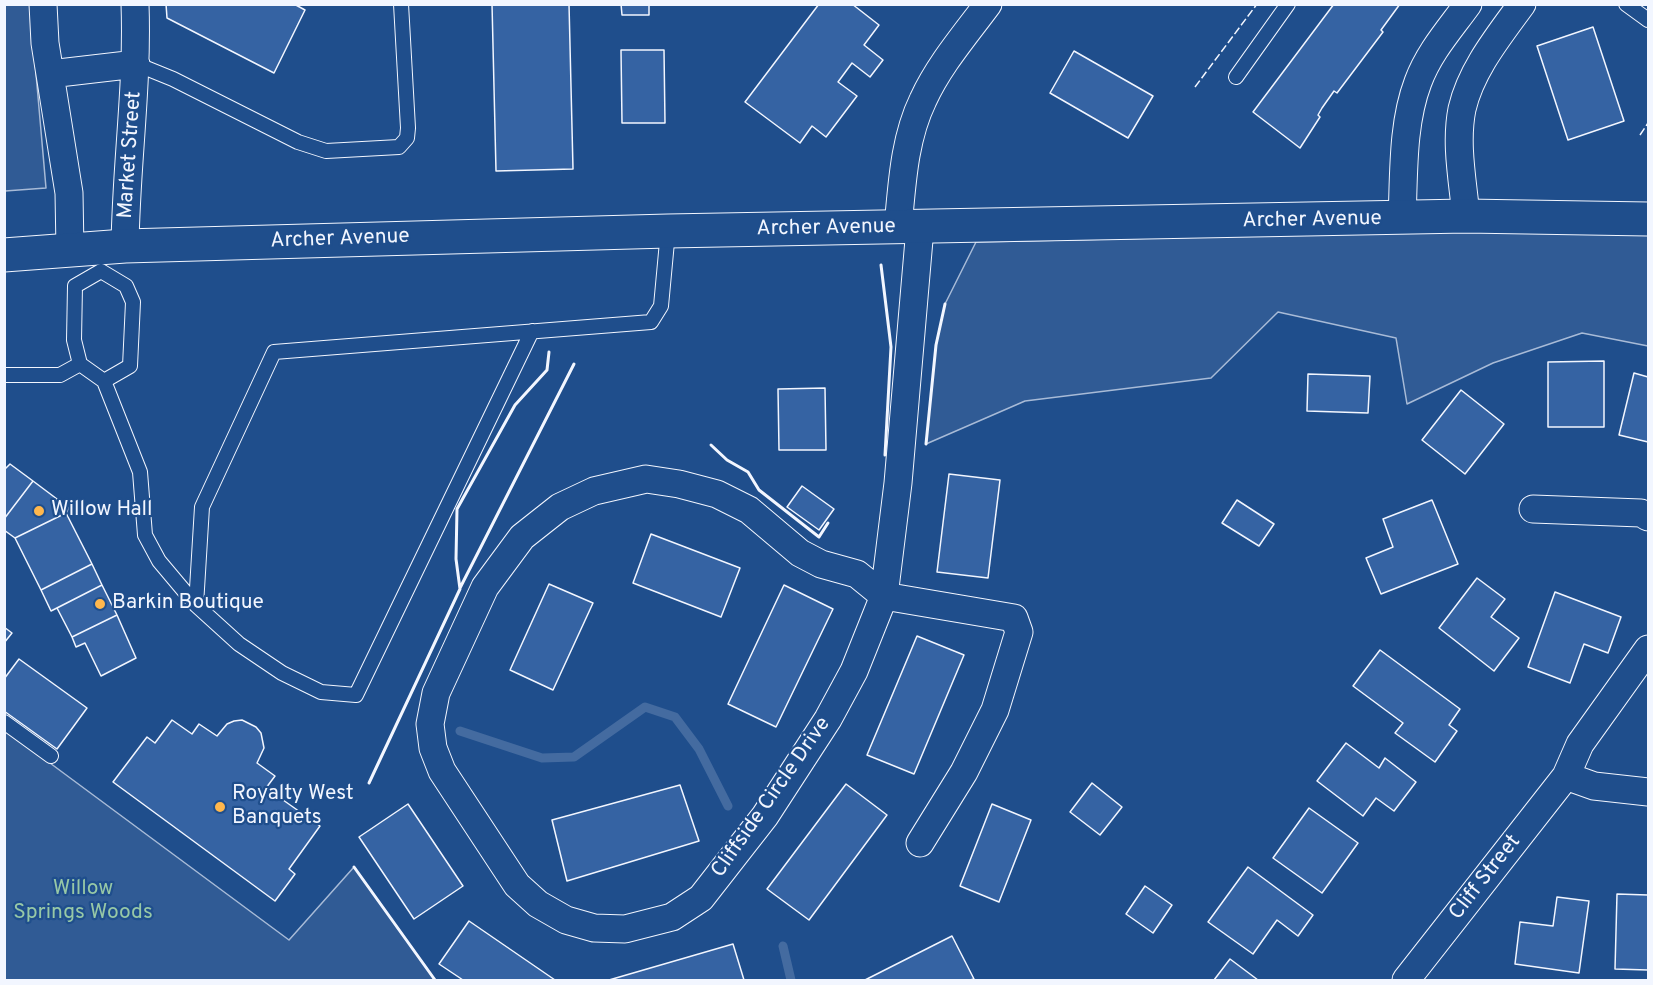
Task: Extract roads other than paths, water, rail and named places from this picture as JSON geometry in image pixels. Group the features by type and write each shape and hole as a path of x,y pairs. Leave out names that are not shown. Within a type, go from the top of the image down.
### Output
{"main road":[{"name":"Archer Avenue","path":"4,255 70,250 109,255 668,231 1466,216 1648,219"}],"street":[{"path":"43,4 45,43 69,193 70,250"},
{"name":"Market Street","path":"109,255 126,190 135,104 135,4"},
{"name":"Cliffside Circle Drive","path":"884,596 857,574 821,564 800,554 749,510 717,494 679,483 646,479 594,491 560,507 522,537 485,587 436,693 430,724 433,748 442,771 517,885 538,904 566,920 594,928 625,929 672,917 701,898 765,816 805,756 854,671 884,596 898,483 909,227 906,157 922,102 935,77 988,4"},
{"path":"1402,219 1406,141 1418,81 1442,36 1468,4"},
{"path":"1466,216 1460,141 1462,110 1472,80 1491,47 1522,4"},
{"name":"Market Street","path":"50,74 136,64"},
{"path":"1533,508 1641,513 1648,517"},
{"path":"884,596 1014,618 1019,632 996,710 964,772 920,843"},
{"name":"Cliff Street","path":"1406,981 1566,776 1580,744 1648,649"},
{"path":"1566,776 1594,786 1648,792"}],"lane":[{"path":"136,64 173,79 298,142 326,151 399,147 406,138 408,128 401,4"},
{"path":"1236,77 1288,4"},
{"path":"1626,4 1648,20"},
{"path":"196,605 202,507 274,352 651,322 661,306 668,231"},
{"path":"104,381 130,366 133,302 109,255 75,286 74,340 80,364 104,381 140,472 145,535 159,561 196,605 239,644 282,673 321,692 356,695 532,331"},
{"path":"4,375 60,375 80,364"},
{"path":"4,722 51,756"}],"waterway":[{"path":"460,731 542,758 574,757 645,707 675,717 699,749 728,806"},
{"path":"783,946 791,980"}],"place":[{"name":"Willow Hall","path":"39,511"},
{"name":"Barkin Boutique","path":"100,604"},
{"name":"Royalty West Banquets","path":"220,807"}],"park label":[{"name":"Willow Springs Woods","path":"83,902"}]}
